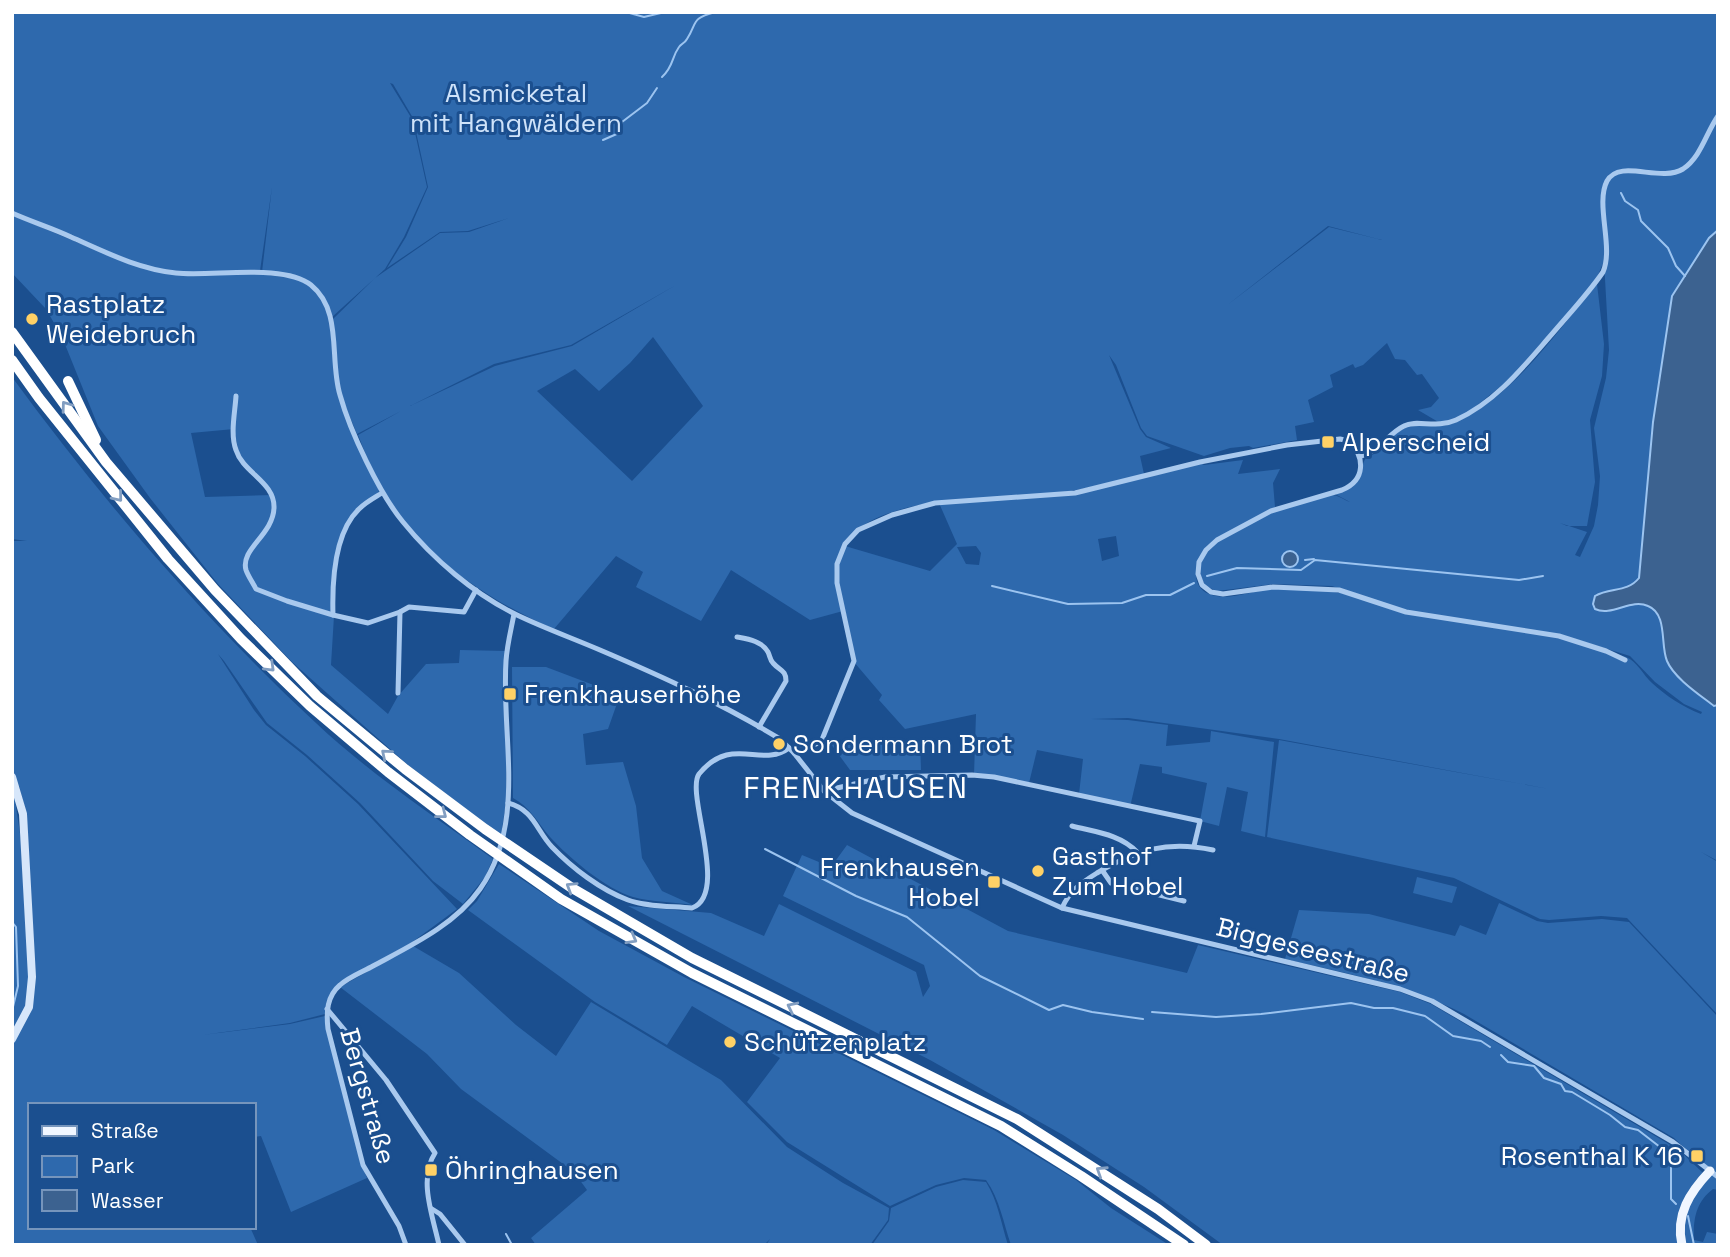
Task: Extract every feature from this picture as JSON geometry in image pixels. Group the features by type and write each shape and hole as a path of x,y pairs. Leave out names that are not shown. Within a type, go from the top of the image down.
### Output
{"highway":[{"path":"12,332 106,462 215,590 317,696 405,769 485,829 572,888 692,958 1017,1119 1148,1202 1206,1245"},
{"path":"12,360 39,398 168,559 241,639 310,706 388,772 470,835 561,899 692,973 1000,1126 1184,1245"},
{"path":"68,381 106,462"}],"main road":[{"path":"1682,1245 1680,1222 1685,1205 1696,1186 1714,1174"}],"street":[{"path":"1360,456 1371,454 1404,426 1436,426 1457,420 1488,400 1513,378 1603,272 1607,255 1604,201 1608,180 1622,171 1667,176 1684,169 1694,159 1718,116"},
{"name":"Biggeseestraße","path":"12,214 148,268 196,274 261,272 298,277 311,286 322,297 331,319 339,394 382,493 402,522 432,555 476,590 514,614 672,682 780,739 824,791 852,813 1062,908 1401,989 1432,1001 1673,1142 1714,1174"},
{"path":"236,396 233,438 236,450 240,459 272,495 275,506 271,524 246,558 246,569 256,589 333,615 368,623 409,607 464,612 476,590"},
{"path":"794,753 821,742 854,661 837,583 837,564 845,544 858,530 892,515 934,503 1075,493 1287,444 1340,439 1349,441 1360,456 1360,472 1351,486 1271,511 1210,546 1203,553 1198,566 1198,577 1204,588 1223,594 1273,587 1339,590 1406,612 1559,636 1625,660"},
{"path":"333,615 333,592 341,541 353,515 382,493"},
{"path":"397,693 400,612"},
{"name":"Bergstraße","path":"406,1245 399,1226 363,1165 328,1029 327,1009 340,984 440,927 474,898 490,874 506,827 506,664 514,614"},
{"path":"737,637 751,639 764,647 772,662 787,676 760,727"},
{"path":"508,803 525,810 552,847 611,892 629,901 692,908 702,902 706,890 706,849 695,789 700,774 731,753 772,756 789,748"},
{"path":"824,791 885,777 972,775 1015,780 1200,821 1194,846"},
{"path":"12,777 23,814 32,977 29,1007 12,1039"},
{"path":"1072,826 1123,840 1137,852"},
{"path":"1062,908 1071,891 1102,870 1137,852 1148,848 1194,846 1213,850"},
{"path":"1102,870 1111,883 1184,901"},
{"path":"327,1009 386,1080 435,1153 430,1160 427,1177 439,1245"},
{"path":"432,1209 440,1214 465,1245"}],"green space":[{"name":"Alsmicketal mit Hangwäldern","path":"12,12 1718,12 1718,230 1709,238 1672,296 1653,422 1639,578 1629,586 1595,596 1593,604 1595,609 1601,611 1635,604 1654,610 1661,623 1665,654 1670,667 1695,691 1714,706 1718,705 1718,861 1701,852 1718,862 1718,1015 1627,918 1601,916 1540,919 1454,878 1267,837 1279,740 1549,789 1279,739 1128,718 1091,719 1168,725 1166,746 1210,742 1211,731 1274,742 1265,837 1241,831 1248,792 1227,787 1219,826 1200,821 1207,783 1162,773 1162,767 1140,764 1130,807 1079,794 1083,759 1037,750 1029,783 974,775 976,714 905,729 879,700 882,695 854,662 838,583 838,565 845,546 930,571 957,544 939,503 1075,494 1200,463 1204,465 1243,460 1238,474 1280,469 1273,483 1275,507 1208,545 1204,550 1196,571 1196,578 1202,590 1209,594 1224,597 1281,589 1333,592 1407,613 1572,641 1630,659 1663,692 1681,705 1701,714 1702,712 1684,704 1655,682 1630,656 1562,635 1409,612 1332,586 1273,584 1217,591 1205,586 1201,574 1200,563 1204,555 1226,536 1243,526 1317,497 1333,495 1350,502 1335,494 1350,488 1359,476 1366,457 1373,455 1403,429 1414,425 1451,424 1494,398 1532,363 1597,284 1604,344 1602,376 1590,420 1595,482 1587,526 1569,526 1587,532 1575,555 1580,557 1594,526 1598,505 1600,476 1594,428 1606,378 1609,350 1604,261 1595,282 1510,379 1466,414 1440,423 1418,410 1431,407 1439,398 1422,374 1417,375 1405,360 1395,359 1387,343 1363,365 1355,368 1353,364 1330,375 1333,387 1308,400 1314,422 1295,426 1297,440 1253,448 1230,448 1204,456 1147,436 1109,355 1140,429 1146,437 1171,448 1140,456 1144,474 1066,492 955,500 923,504 893,512 866,524 847,541 835,570 836,588 843,611 810,620 731,570 701,621 636,587 643,572 616,556 554,629 505,605 459,574 418,538 384,494 358,435 401,411 357,434 340,393 333,319 374,279 332,317 319,294 306,281 262,272 272,187 260,271 196,273 148,267 12,212","holes":["390,83 413,118 428,187 406,237 387,268 440,232 468,231 509,218 469,232 440,233 375,278 385,269 404,237 427,187 412,119","1328,226 1382,240 1329,227 1226,306","676,285 572,346 495,366 410,406 494,364 571,345","653,337 703,406 632,481 537,391 575,369 599,391 630,363","1116,536 1119,556 1102,561 1098,539","976,546 981,553 979,565 966,564 957,547"]},
{"path":"12,215 93,249 172,274 261,274 297,279 311,287 321,298 330,319 338,394 379,491 358,508 344,532 337,559 332,614 255,590 334,616 331,665 388,714 398,696 426,664 459,663 460,650 506,651 506,802 501,836 408,765 292,662 218,584 150,498 98,426 62,337 46,309 12,273","holes":["234,429 240,459 272,495 205,497 191,433"]},
{"path":"12,377 118,513 194,600 274,683 358,760 493,859 485,877 463,904 433,881 360,803 267,723 218,654 266,725 358,804 457,909 411,943 339,983 325,1014 290,1023 202,1035 290,1024 325,1016 367,1178 291,1212 261,1136 256,1137 256,1103 28,1103 28,1229 251,1229 258,1245 12,1245 12,541 27,541 12,539","holes":["19,786 26,812 28,840 21,840 13,787"]},
{"path":"512,667 546,667 620,695 608,729 583,734 586,765 623,762 636,806 642,858 662,891 693,905 640,899 611,887 567,854 529,810 513,798"},
{"path":"920,742 921,770 850,770 831,744"},
{"path":"847,845 1008,931 1187,973 1198,945 1400,992 1431,1004 1679,1150 1703,1173 1708,1171 1674,1138 1464,1014 1398,987 1285,959 1299,910 1369,914 1455,936 1460,925 1486,935 1499,903 1537,921 1548,923 1602,919 1629,922 1718,1017 1718,1190 1713,1189 1699,1205 1695,1218 1694,1240 1703,1242 1707,1232 1718,1234 1718,1245 1223,1245 1144,1187 1063,1135 930,1060 628,906 711,913 764,936 779,904 916,972 923,997 930,986 924,965 783,896 802,855 831,867"},
{"path":"499,864 599,931 684,977 994,1130 1076,1180 1111,1208 1169,1245 1011,1245 998,1203 986,1180 964,1178 936,1185 890,1206 787,1142 747,1102 780,1058 692,1006 667,1045 595,1002 468,910 477,901"},
{"path":"1417,877 1457,887 1452,903 1413,893"},
{"path":"413,946 459,973 516,1025 556,1056 591,1002 721,1080 787,1147 843,1183 889,1208 888,1220 870,1245 766,1245 770,1239 764,1245 536,1245 531,1238 587,1190 574,1172 461,1089 427,1054 340,987"},
{"path":"963,1180 986,1182 996,1204 1008,1245 872,1245 889,1221 891,1208 936,1187"}],"water":[{"path":"1718,230 1718,705 1714,706 1688,686 1670,667 1665,654 1661,623 1654,610 1642,604 1635,604 1601,611 1595,609 1593,604 1595,596 1629,586 1639,578 1653,422 1672,296 1709,238"},
{"path":"1290,551 1296,553 1296,565 1290,567 1284,565 1282,559 1284,553"}],"waterway":[{"path":"626,12 644,17 665,12"},
{"path":"662,77 696,22 715,12"},
{"path":"603,140 619,133 622,122 647,103 657,88"},
{"path":"1621,193 1625,201 1638,210 1641,221 1668,248 1676,266 1685,276"},
{"path":"1305,560 1314,559"},
{"path":"1207,576 1237,568 1301,570 1315,560 1519,580 1543,576"},
{"path":"992,586 1068,604 1122,603 1146,595 1170,595 1194,583"},
{"path":"765,849 856,896 907,917 980,976 1049,1010 1063,1005 1143,1019"},
{"path":"12,922 16,927 18,986 12,1011"},
{"path":"1152,1012 1216,1017 1351,1003 1374,1008 1393,1008 1425,1016 1453,1036 1481,1041 1490,1047"},
{"path":"1501,1055 1508,1062 1534,1066 1544,1078 1561,1084 1565,1091 1572,1092 1625,1127 1638,1130 1669,1154 1671,1199 1676,1204"},
{"path":"1688,1216 1694,1245"},
{"path":"506,1234 512,1245"}],"place":[{"name":"Rastplatz Weidebruch","path":"32,319"},
{"name":"Alperscheid","path":"1328,442"},
{"name":"Frenkhauserhöhe","path":"510,694"},
{"name":"Sondermann Brot","path":"779,744"},
{"name":"Gasthof Zum Hobel","path":"1038,871"},
{"name":"Frenkhausen Hobel","path":"994,882"},
{"name":"Schützenplatz","path":"730,1042"},
{"name":"Rosenthal K 16","path":"1697,1156"},
{"name":"Öhringhausen","path":"431,1170"}],"district":[{"name":"FRENKHAUSEN","path":"856,788"}]}
